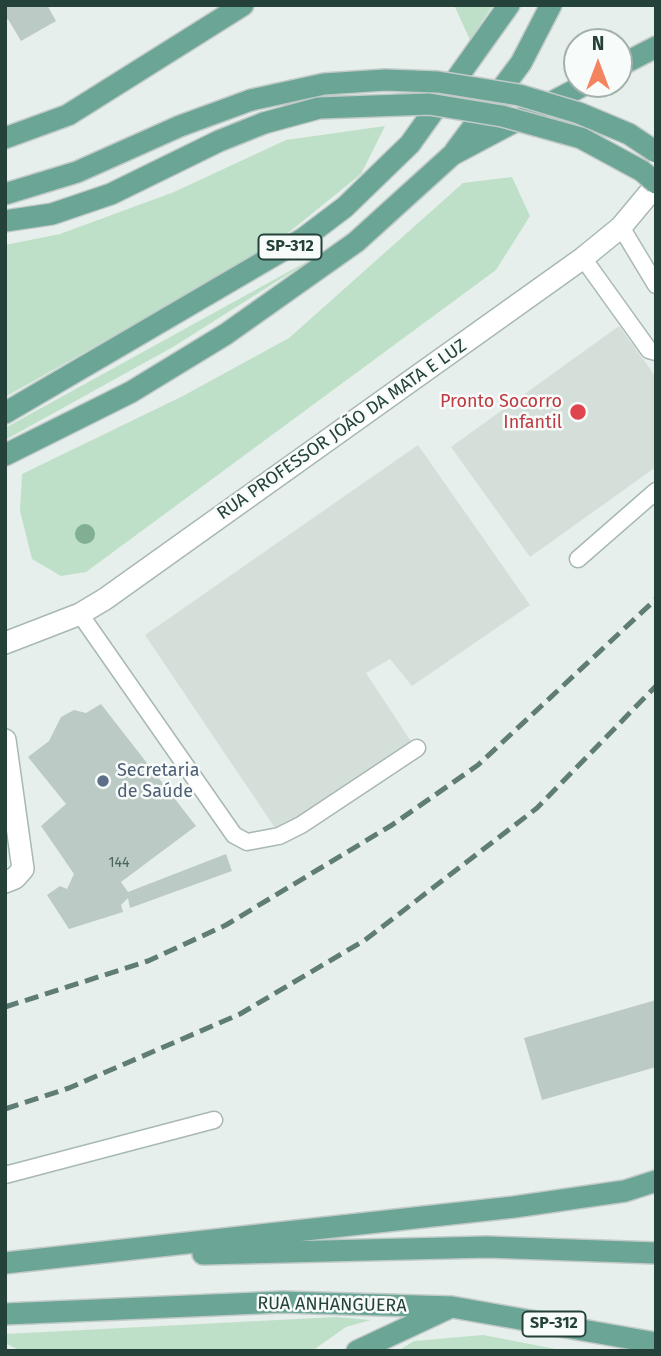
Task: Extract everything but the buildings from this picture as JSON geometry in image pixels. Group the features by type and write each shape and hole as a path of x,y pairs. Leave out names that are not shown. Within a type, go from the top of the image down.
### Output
{"main road":[{"path":"11,132 68,115 243,5"},
{"name":"SP-312","path":"5,413 281,252 345,207 410,144 509,5"},
{"path":"5,455 131,392 226,334 356,242 452,155 521,62 551,5"},
{"path":"633,59 656,47"},
{"path":"5,194 77,172 180,126 251,100 324,85 385,80 438,82 519,95 579,113 629,134 656,152"},
{"path":"452,155 563,96"},
{"path":"5,221 52,214 111,194 264,122 319,108 429,104 502,116 581,138 642,171 656,184"},
{"path":"5,1263 514,1207 625,1191 656,1181"},
{"path":"5,1263 260,1252 474,1247 656,1253"},
{"name":"RUA ANHANGUERA","path":"5,1314 282,1302 452,1307 656,1343"},
{"path":"357,1351 452,1307"}],"street":[{"name":"RUA PROFESSOR JOÃO DA MATA E LUZ","path":"5,643 80,614 583,258 621,226 656,184"},
{"path":"5,740 23,869 15,878 5,882"}],"lane":[{"path":"621,226 656,285"},
{"path":"583,258 649,349 656,352"},
{"path":"578,559 656,491"},
{"path":"80,614 234,835 247,842 279,836 301,825 417,748"},
{"path":"5,1175 214,1120"}],"shaded area":[{"name":"Pronto Socorro Infantil","path":"619,326 656,377 656,467 530,557 451,447"},
{"path":"418,445 530,605 412,686 390,659 366,673 412,743 277,831 145,635"}],"green space":[{"path":"454,5 493,5 470,40"},
{"path":"385,126 361,174 267,250 5,397 5,245 60,234 174,192 286,140"},
{"path":"512,177 530,216 496,270 86,572 61,576 32,559 20,511 22,474 183,396 289,338 463,183"},
{"path":"317,256 173,347 5,440 5,428"},
{"path":"336,1317 371,1320 346,1327 312,1351 21,1351 5,1343 5,1334"},
{"path":"483,1335 566,1351 398,1351 414,1341"}],"railway":[{"path":"5,1007 148,961 226,925 392,825 478,765 656,599"},
{"path":"5,1109 69,1088 240,1014 365,940 537,808 656,686"}],"place":[{"name":"Pronto Socorro Infantil","path":"578,412"},
{"name":"Secretaria de Saúde","path":"103,781"}]}
